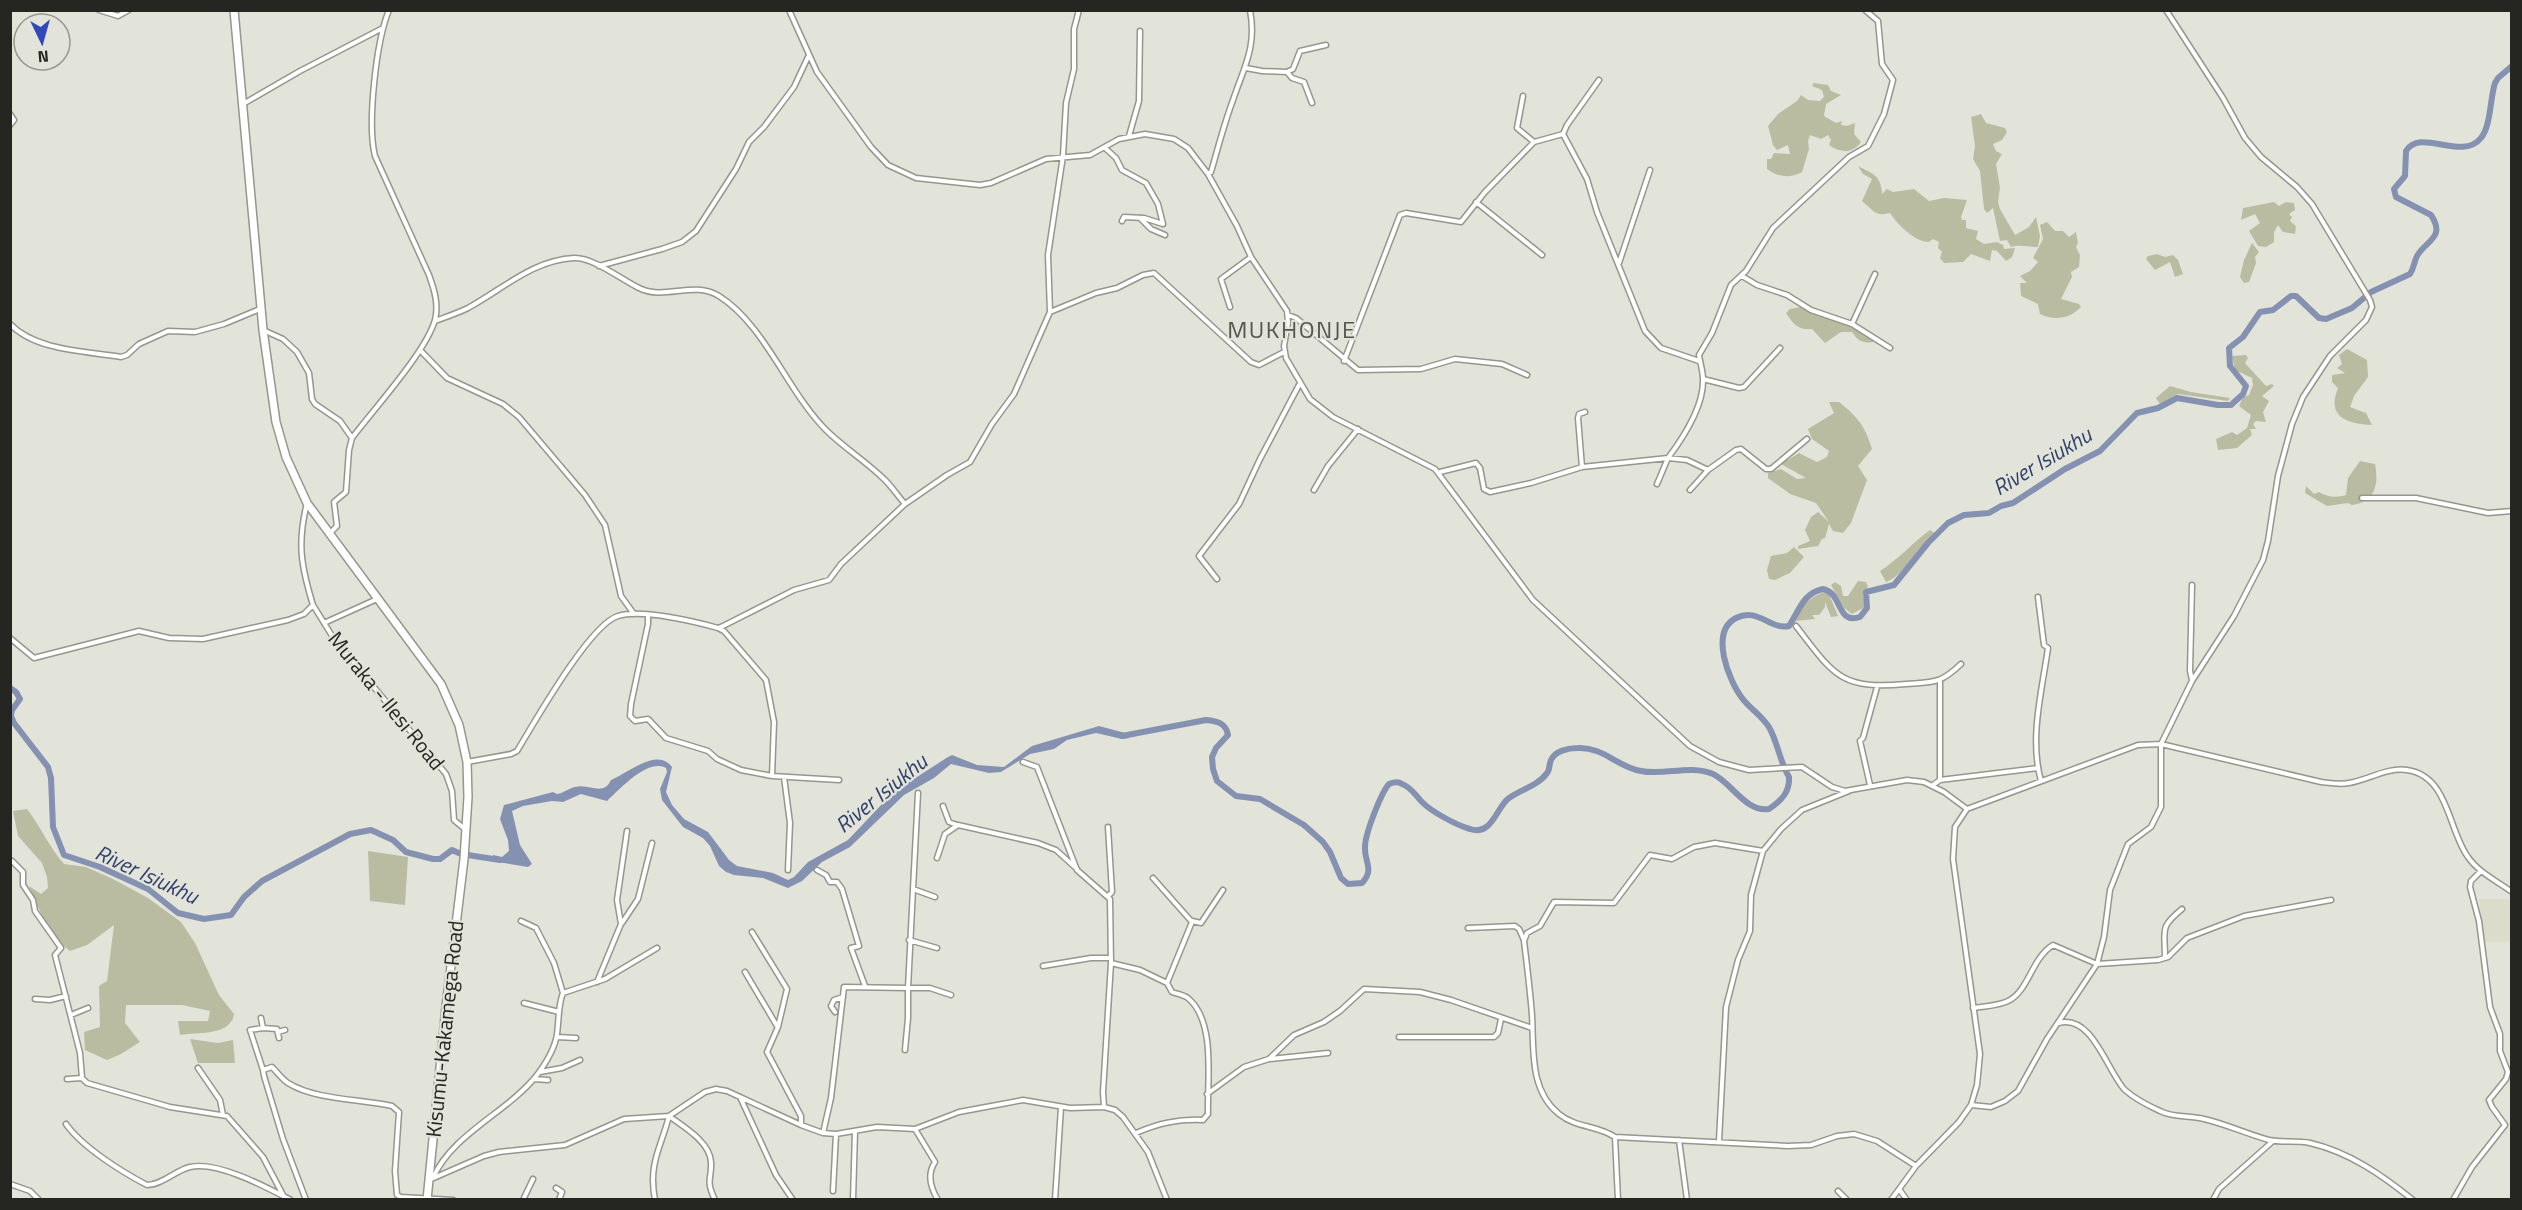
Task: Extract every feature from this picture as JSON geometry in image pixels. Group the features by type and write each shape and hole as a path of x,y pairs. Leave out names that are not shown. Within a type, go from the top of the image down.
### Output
{"highway":[{"name":"Kisumu-Kakamega Road","path":"234,10 262,330 276,422 286,457 307,502 329,535 441,684 459,725 467,762 464,855 446,1007 431,1179 427,1198"}],"street":[{"path":"99,10 118,16 129,10"},
{"path":"329,535 337,526 333,504 346,492 348,450 352,438 420,350 435,321 435,293 429,275 378,165 372,143 371,125 382,28 389,10"},
{"path":"789,10 808,56 827,88 871,147 888,165 916,178 980,185 1002,179 1046,159 1090,155 1129,136 1145,134 1174,139 1188,148 1208,174 1238,226 1251,257 1285,306 1288,315 1284,352 1299,385 1320,409 1439,472 1533,600 1690,746 1727,764 1749,770 1802,767 1832,787 1851,790"},
{"path":"718,628 794,591 829,580 841,564 905,504 970,462 992,424 1023,379 1036,340 1050,312 1048,255 1063,156 1066,103 1075,61 1074,29 1079,10"},
{"path":"1208,174 1211,172 1252,47 1253,28 1250,10"},
{"path":"1657,484 1668,458 1685,435 1695,412 1703,379 1700,353 1712,333 1731,285 1735,279 1742,276 1773,228 1806,200 1849,157 1868,146 1880,124 1891,94 1893,80 1882,64 1878,21 1865,10"},
{"path":"1971,1105 1990,1107 2005,1101 2018,1091 2058,1023 2097,964 2104,937 2110,890 2128,844 2151,827 2161,807 2161,744 2192,681 2234,616 2263,560 2278,476 2292,424 2303,397 2330,356 2366,320 2372,307 2312,204 2297,187 2261,157 2245,138 2223,98 2166,10"},
{"path":"242,105 300,71 382,28"},
{"path":"1129,136 1139,101 1140,31"},
{"path":"1245,68 1287,72 1293,69 1300,51 1326,45"},
{"path":"599,267 682,242 696,231 736,169 749,142 764,127 794,87 808,56"},
{"path":"1287,72 1292,78 1304,82 1312,103"},
{"path":"1344,361 1400,215 1406,213 1459,223 1534,142 1563,134 1599,80"},
{"path":"1523,96 1516,125 1534,142"},
{"path":"10,114 14,120 10,125"},
{"path":"1563,134 1587,179 1597,212 1645,331 1652,341 1675,354 1700,361"},
{"path":"1105,148 1116,159 1122,170 1146,183 1158,204 1162,224 1139,218 1125,217 1122,221"},
{"path":"1619,265 1650,170"},
{"path":"1476,202 1542,255"},
{"path":"1139,218 1151,229 1165,235"},
{"path":"1230,307 1221,279 1251,257"},
{"path":"435,321 467,308 517,276 545,264 574,258 582,259 648,291 703,289 726,302 770,351 794,391 826,430 885,480 905,504"},
{"path":"1050,312 1096,293 1117,288 1143,275 1154,273 1251,362 1261,364 1284,352"},
{"path":"1852,324 1875,274"},
{"path":"1742,276 1757,285 1787,295 1810,310 1852,324 1890,348"},
{"path":"10,324 18,333 45,345 125,357 139,344 168,332 195,332 224,324 260,309"},
{"path":"1288,315 1296,318 1355,369 1363,371 1421,369 1455,359 1502,364 1527,375"},
{"path":"262,330 283,339 297,352 309,373 312,399 315,404 340,421 352,438"},
{"path":"1703,379 1739,388 1744,387 1780,348"},
{"path":"420,350 447,378 503,404 519,417 585,495 605,525 621,596 634,614"},
{"path":"1217,579 1199,556 1239,504 1299,385"},
{"path":"1582,467 1578,418 1579,414 1585,412"},
{"path":"1314,490 1328,466 1358,429"},
{"path":"1690,490 1708,471 1739,449 1766,469 1771,469 1807,440"},
{"path":"1439,472 1476,463 1480,468 1484,489 1490,492 1531,483 1582,467 1668,458 1680,458 1708,471"},
{"path":"2362,498 2416,498 2488,513 2511,511"},
{"name":"Muraka - Ilesi Road","path":"307,502 300,540 302,563 313,605 334,639 446,774 452,791 454,820 466,831"},
{"path":"2192,585 2190,670 2192,681"},
{"path":"2038,597 2044,645 2048,648 2036,738 2041,781"},
{"path":"324,623 377,599"},
{"path":"10,638 30,656 36,657 139,631 170,638 203,639 288,620 304,614 313,605"},
{"path":"467,762 517,751 575,659 599,630 614,617 634,614 685,620 718,628 724,631 766,680 774,722 772,776"},
{"path":"648,616 631,704 632,719 636,721 648,719 666,738 708,751 728,766 772,776 839,780"},
{"path":"1796,626 1819,658 1843,678 1858,684 1877,687 1940,681 1961,664"},
{"path":"1940,681 1940,780"},
{"path":"1870,785 1860,741 1863,738 1877,687"},
{"path":"1891,1200 1916,1166 1959,1122 1971,1105 1977,1085 1980,1054 1953,859 1955,827 1966,809 2138,745 2161,744 2321,782 2346,784 2402,770 2417,773 2428,780 2440,793 2461,847 2481,871 2511,892"},
{"path":"1023,762 1037,767 1077,870"},
{"path":"1933,785 1940,780 2038,768"},
{"path":"784,777 790,823 789,870"},
{"path":"1719,1142 1726,1007 1738,960 1750,931 1750,895 1763,851 1795,815 1810,806 1870,785 1907,780 1924,782 1933,785 1966,809"},
{"path":"905,1050 918,793"},
{"path":"943,806 949,822 1038,843 1056,850 1108,896"},
{"path":"937,858 945,834 958,825"},
{"path":"1104,1107 1111,960 1108,896 1112,892 1108,827"},
{"path":"621,924 617,900 627,831"},
{"path":"596,982 621,924 638,899 652,843"},
{"path":"1524,941 1527,933 1540,926 1554,902 1614,903 1650,855 1672,859 1694,847 1715,843 1763,851"},
{"path":"12,861 23,872 23,885 33,900 35,912 61,948 55,955 80,1053 82,1078 87,1083 148,1102 223,1115 233,1121 251,1141 268,1166 283,1195"},
{"path":"817,870 826,875 830,882 837,882 842,889 859,946 851,948 865,986"},
{"path":"2453,1200 2472,1167 2505,1125 2489,1100 2493,1092 2506,1079 2508,1072 2500,1051 2500,1034 2490,1007 2480,921 2470,887 2471,881 2481,871"},
{"path":"1153,878 1192,921 1201,922 1223,890"},
{"path":"913,889 935,897"},
{"path":"1973,1008 2010,1000 2035,963 2053,945 2097,964 2165,959 2187,938 2244,916 2331,900"},
{"path":"2165,959 2166,922 2182,909"},
{"path":"431,1179 447,1156 521,1093 539,1072 557,1037 563,993 554,963 536,928 521,921"},
{"path":"1167,983 1192,921"},
{"path":"1468,927 1515,926 1519,929 1524,941 1534,1070 1539,1086 1550,1105 1567,1120 1604,1130 1614,1137 1788,1146 1811,1145 1837,1136 1854,1134 1877,1141 1916,1166"},
{"path":"752,932 787,989 778,1027 768,1052 801,1116 801,1125"},
{"path":"909,940 937,948"},
{"path":"563,993 596,982 657,948"},
{"path":"1043,966 1091,958 1111,960 1133,967 1167,983 1172,992 1190,999 1196,1008 1205,1030 1209,1058 1206,1119 1179,1119 1136,1133"},
{"path":"745,972 756,995 778,1027"},
{"path":"823,1133 831,1098 844,987 930,988 951,995"},
{"path":"1269,1059 1287,1040 1324,1022 1364,989 1420,993 1462,1004 1532,1028"},
{"path":"35,999 50,1000 66,996"},
{"path":"835,1012 831,1006 834,1000 843,997"},
{"path":"524,1003 559,1012"},
{"path":"71,1015 88,1008"},
{"path":"261,1018 263,1028"},
{"path":"1399,1037 1492,1037 1498,1033 1501,1019"},
{"path":"2058,1023 2070,1022 2081,1027 2109,1062 2126,1090 2161,1112 2201,1118 2273,1141 2306,1142 2345,1154 2389,1181 2413,1200"},
{"path":"279,1038 277,1029 250,1030 283,1139 306,1200"},
{"path":"278,1032 285,1030"},
{"path":"557,1037 576,1038"},
{"path":"1207,1094 1244,1067 1269,1059 1328,1053"},
{"path":"539,1072 562,1068 580,1060"},
{"path":"263,1070 272,1067 288,1083 320,1096 367,1100 392,1106 399,1112 395,1170 397,1195 453,1200"},
{"path":"198,1068 220,1100 223,1115"},
{"path":"68,1079 82,1078"},
{"path":"533,1079 548,1080"},
{"path":"431,1179 484,1156 499,1152 565,1145 612,1122 633,1117 669,1116 705,1092 722,1090 801,1125 823,1133 836,1134 881,1127 915,1129 959,1112 1012,1102 1038,1101 1062,1107 1104,1107 1115,1110 1136,1133 1154,1164 1167,1200"},
{"path":"740,1097 776,1175 794,1200"},
{"path":"1055,1200 1062,1107"},
{"path":"655,1200 654,1167 660,1140 669,1116"},
{"path":"669,1116 707,1149 711,1164 709,1184 715,1200"},
{"path":"66,1124 96,1152 147,1185 155,1184 187,1168 213,1166 291,1200"},
{"path":"915,1129 935,1162 930,1169 930,1188 938,1200"},
{"path":"854,1200 855,1131"},
{"path":"833,1191 836,1134"},
{"path":"1614,1137 1618,1200"},
{"path":"1679,1140 1687,1200"},
{"path":"2213,1200 2219,1189 2273,1141"},
{"path":"523,1200 533,1179"},
{"path":"10,1184 30,1191 39,1200"},
{"path":"556,1188 562,1192 560,1200"},
{"path":"1899,1189 1907,1200"},
{"path":"1838,1191 1847,1200"}],"shaded area":[{"path":"1814,83 1828,85 1831,91 1841,95 1826,104 1824,116 1836,123 1842,121 1841,125 1847,126 1855,123 1854,134 1861,142 1854,149 1842,151 1829,145 1831,140 1828,135 1821,139 1810,135 1809,149 1802,172 1788,176 1775,174 1767,169 1767,159 1771,159 1774,153 1790,154 1788,145 1777,150 1773,145 1768,126 1778,114 1797,101 1801,95 1808,100 1820,101 1824,97 1822,90 1812,86"},
{"path":"1981,114 1986,123 2005,128 2007,132 2002,140 1993,144 1996,151 2002,154 1996,164 2000,188 1998,202 2000,209 2015,235 2029,227 2036,217 2040,236 2038,247 2011,247 2007,240 2000,241 1993,208 1987,213 1984,209 1980,171 1973,159 1975,146 1971,117"},
{"path":"1858,166 1878,179 1882,194 1887,189 1893,192 1914,189 1929,201 1944,198 1967,200 1961,217 1962,220 1966,220 1966,228 1978,231 1976,239 1984,244 1997,242 2003,245 2004,249 2015,248 2012,257 2006,261 1997,251 1992,250 1990,261 1971,254 1963,262 1944,263 1940,258 1942,252 1938,248 1939,242 1933,239 1929,242 1918,239 1902,227 1890,213 1877,213 1862,201 1872,179 1863,174"},
{"path":"2274,202 2279,206 2286,202 2294,203 2295,210 2289,214 2292,217 2290,221 2296,226 2295,234 2283,232 2278,225 2274,232 2274,242 2266,247 2258,246 2249,231 2260,223 2255,214 2241,220 2243,208"},
{"path":"2047,222 2055,231 2063,231 2069,237 2076,232 2078,243 2076,247 2080,255 2079,267 2071,272 2072,277 2061,299 2079,304 2081,307 2062,318 2051,318 2040,314 2038,304 2021,296 2020,283 2027,283 2020,276 2030,271 2038,262 2033,258 2043,239 2040,225"},
{"path":"2252,243 2259,252 2255,257 2256,263 2249,282 2244,283 2240,277 2244,260"},
{"path":"2157,254 2165,257 2173,255 2178,260 2183,274 2175,277 2170,262 2155,270 2146,259 2148,256"},
{"path":"1800,307 1844,323 1874,340 1863,342 1852,332 1841,332 1825,343 1812,329 1796,326 1786,313 1790,309"},
{"path":"2347,349 2367,360 2368,377 2354,396 2350,407 2366,413 2372,425 2347,421 2337,412 2335,406 2338,388 2332,382 2332,375 2345,373 2337,368 2342,364 2339,355"},
{"path":"2246,355 2248,358 2245,363 2266,386 2272,384 2274,386 2262,396 2269,401 2263,412 2266,422 2256,421 2253,424 2256,429 2250,429 2252,435 2237,448 2218,450 2216,439 2232,432 2237,435 2247,428 2251,415 2239,406 2243,397 2249,395 2253,385 2252,378 2235,370 2232,356"},
{"path":"2170,386 2230,398 2228,401 2178,394 2160,404 2156,398"},
{"path":"1829,402 1839,402 1846,407 1860,422 1867,434 1872,449 1858,466 1867,480 1851,523 1843,533 1833,531 1829,524 1825,538 1818,546 1798,549 1798,546 1810,541 1805,530 1811,517 1818,512 1829,522 1816,503 1790,494 1768,478 1768,473 1781,469 1797,479 1806,478 1781,464 1799,453 1817,462 1827,457 1829,451 1812,439 1808,429 1834,413"},
{"path":"2360,461 2375,464 2376,485 2366,500 2352,505 2348,503 2327,506 2305,493 2306,486 2314,494 2319,492 2332,496 2346,495 2348,478"},
{"path":"1930,530 1935,533 1905,568 1886,582 1880,571"},
{"path":"1794,547 1804,557 1790,573 1775,580 1769,579 1767,570 1771,556 1787,553"},
{"path":"1858,581 1866,582 1868,587 1863,595 1865,607 1852,614 1844,608 1831,585 1835,582 1841,586 1843,596 1848,596"},
{"path":"1825,592 1829,594 1838,616 1831,617 1825,602 1825,607 1819,615 1812,615 1815,619 1795,621 1806,603"},
{"path":"27,809 64,864 86,867 115,880 148,898 181,922 195,943 219,995 234,1014 227,1026 213,1032 180,1035 178,1021 208,1021 210,1011 182,1005 126,1005 125,1023 140,1042 107,1060 85,1050 84,1032 100,1027 99,986 107,981 114,925 87,945 70,951 56,938 45,922 29,886 41,894 48,888 42,863 18,836 13,811"},
{"path":"368,851 408,857 405,905 370,901"},
{"path":"2479,899 2511,899 2511,942 2485,942"},
{"path":"190,1039 218,1043 233,1040 235,1063 198,1063"}],"water":[{"path":"1099,726 1129,734 1129,738 1122,739 1096,733 1067,740 1054,749 1030,754 1001,772 989,773 951,764 934,778 904,795 850,847 822,862 802,881 788,888 763,878 734,875 719,866 710,846 703,838 683,827 662,800 660,789 667,772 666,768 659,766 651,767 635,776 607,801 581,794 563,802 552,801 523,806 512,811 520,845 532,864 528,867 492,861 493,855 502,857 509,851 508,840 500,819 504,805 553,792 557,794 580,786 604,788 611,780 642,763 659,760 672,767 666,792 672,805 684,819 708,832 729,860 737,866 773,873 788,880 808,862 848,840 882,804 906,784 952,755 977,765 1004,767 1032,746"}],"waterway":[{"name":"River Isiukhu","path":"1122,736 1206,720 1220,723 1228,735 1216,748 1212,757 1217,781 1236,796 1260,799 1304,825 1323,842 1341,878 1348,884 1362,883 1368,874 1366,841 1378,804 1389,784 1397,782 1405,785 1426,806 1458,824 1470,829 1484,829 1509,798 1544,777 1556,754 1570,749 1595,751 1641,771 1704,771 1720,778 1746,802 1761,809 1769,809 1784,796 1789,777 1770,729 1742,698 1727,669 1723,645 1728,625 1736,618 1751,615 1776,625 1789,626 1806,599 1816,591 1823,589 1834,596 1847,617 1860,617 1867,608 1866,592 1894,585 1928,543 1948,523 1964,515 1989,513 2001,506 2013,503 2065,469 2100,451 2137,413 2158,408 2177,398 2231,405 2243,394 2246,386 2230,366 2229,348 2243,337 2260,312 2273,310 2291,296 2296,296 2319,318 2326,319 2352,308 2371,292 2410,274 2417,256 2436,234 2436,229 2431,215 2396,197 2394,189 2405,176 2406,151 2412,145 2421,142 2463,147 2481,138 2487,126 2495,83 2512,66"},
{"path":"10,688 20,699 11,715"},
{"name":"River Isiukhu","path":"10,714 14,723 48,767 51,778 53,827 64,855 100,867 148,889 178,913 204,919 231,915 244,897 262,881 350,834 371,830 393,840 406,852 433,859 440,859 452,850 461,854 500,860"}],"district":[{"name":"MUKHONJE","path":"1292,330"}]}
